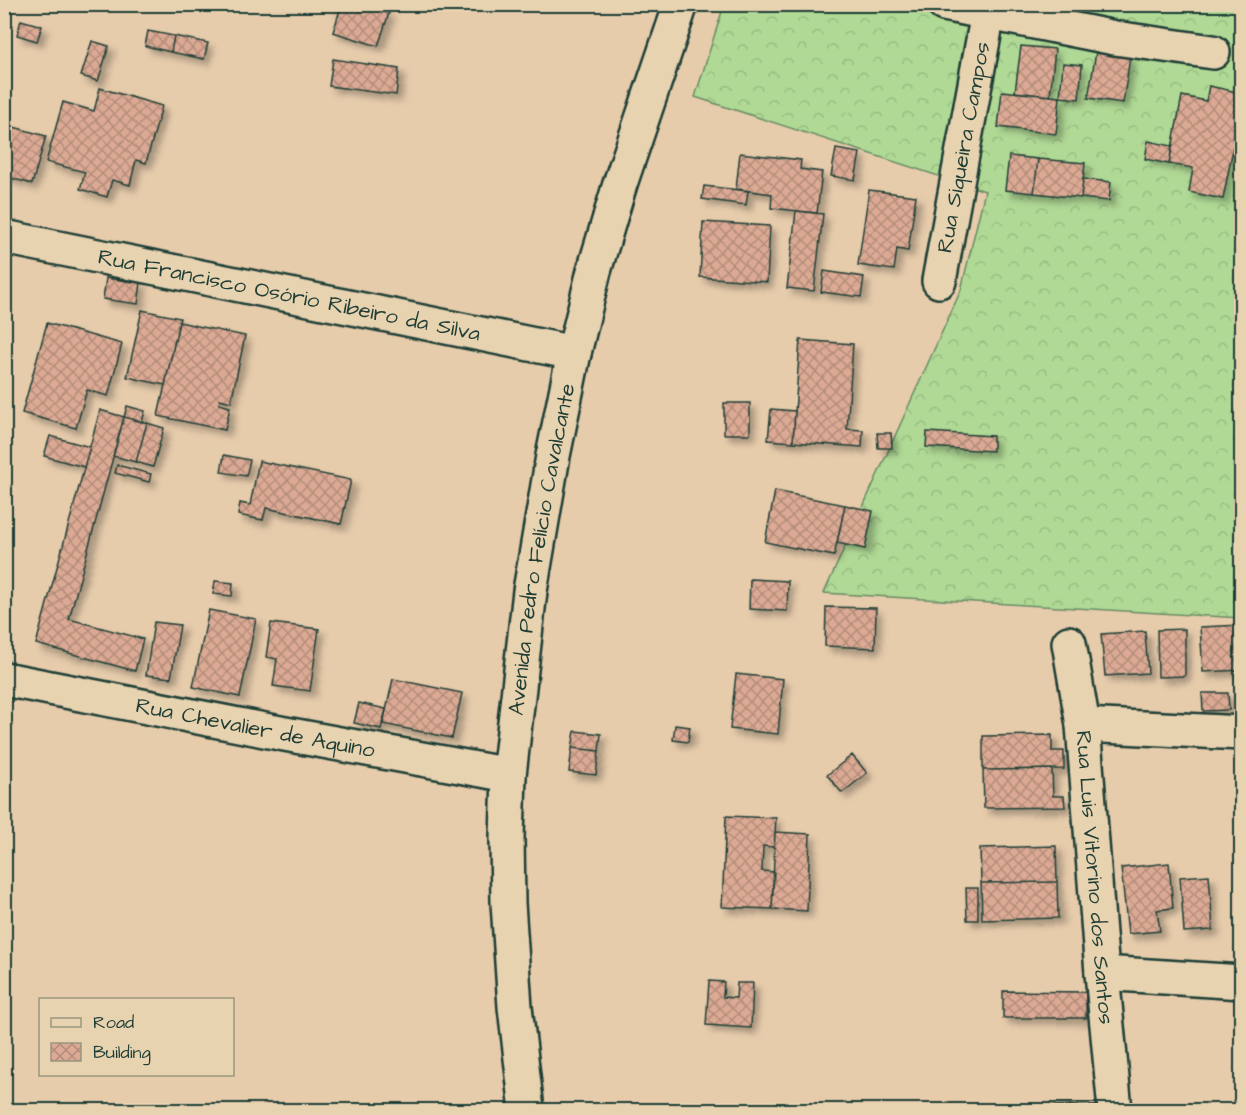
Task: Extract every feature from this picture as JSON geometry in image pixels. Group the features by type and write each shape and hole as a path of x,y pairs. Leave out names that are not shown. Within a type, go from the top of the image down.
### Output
{"street":[{"name":"Avenida Pedro Felício Cavalcante","path":"527,1110 515,1006 508,903 509,775 530,591 553,456 594,271 620,184 681,4"},
{"path":"944,4 1115,38 1213,52"},
{"name":"Rua Siqueira Campos","path":"939,281 988,13"},
{"name":"Rua Francisco Osório Ribeiro da Silva","path":"4,237 574,353"},
{"name":"Rua Luis Vitorino dos Santos","path":"1069,643 1083,725 1115,1110"},
{"name":"Rua Chevalier de Aquino","path":"4,679 509,775"},
{"path":"1083,725 1242,733"},
{"path":"1102,973 1242,982"}],"green space":[{"path":"724,5 1241,5 1241,618 824,593 961,290 985,191 695,97"}],"building":[{"path":"330,4 379,4 377,9 389,13 378,46 333,32 340,10 330,7"},
{"path":"21,20 42,26 37,41 17,35"},
{"path":"148,31 174,36 171,52 145,46"},
{"path":"174,36 208,43 204,59 171,52"},
{"path":"92,41 109,46 98,81 81,76"},
{"path":"1021,46 1055,49 1050,96 1015,92"},
{"path":"1096,52 1130,57 1123,103 1088,98"},
{"path":"333,59 399,69 396,95 329,86"},
{"path":"1063,63 1082,65 1079,99 1060,97"},
{"path":"1209,86 1242,93 1223,199 1189,192 1193,168 1169,164 1182,96 1206,101"},
{"path":"100,88 162,106 146,163 136,160 130,185 112,180 107,197 80,189 85,172 46,162 63,102 94,111"},
{"path":"1002,91 1060,97 1056,134 998,127"},
{"path":"10,126 46,136 32,184 4,176 4,146"},
{"path":"1148,141 1172,146 1169,164 1145,159"},
{"path":"836,149 860,153 855,180 831,176"},
{"path":"740,153 801,160 800,169 822,172 817,213 771,208 772,194 736,189"},
{"path":"1009,156 1038,159 1034,193 1005,190"},
{"path":"1038,159 1085,163 1081,198 1034,193"},
{"path":"1083,179 1111,182 1109,201 1081,198"},
{"path":"704,186 748,191 746,205 702,199"},
{"path":"869,190 916,196 908,251 897,249 894,270 858,265"},
{"path":"796,211 823,214 814,291 787,288"},
{"path":"703,222 770,226 767,282 700,277"},
{"path":"824,271 864,277 861,297 821,292"},
{"path":"106,278 141,283 138,304 103,299"},
{"path":"142,310 180,318 165,385 127,377"},
{"path":"179,322 245,336 231,402 220,399 219,404 230,407 225,430 158,416"},
{"path":"47,323 122,344 108,396 87,390 76,428 22,413"},
{"path":"800,340 853,344 847,429 863,430 862,447 793,442"},
{"path":"724,403 750,403 750,434 724,434"},
{"path":"127,406 145,411 142,422 124,417"},
{"path":"771,409 795,411 793,442 768,440"},
{"path":"100,410 124,417 69,619 143,639 135,671 36,644"},
{"path":"124,417 147,423 136,462 113,456"},
{"path":"147,423 164,428 153,467 136,462"},
{"path":"927,432 993,436 993,451 926,447"},
{"path":"877,433 891,433 892,448 878,448"},
{"path":"50,436 90,447 84,467 44,456"},
{"path":"224,455 250,460 246,476 221,472"},
{"path":"259,461 351,480 341,524 266,508 263,520 238,515 240,503 250,505"},
{"path":"117,465 151,474 149,482 115,473"},
{"path":"775,491 845,505 834,556 765,542"},
{"path":"845,505 873,511 865,549 837,543"},
{"path":"750,579 788,581 787,611 749,609"},
{"path":"215,581 233,583 232,596 213,594"},
{"path":"826,607 876,608 875,648 825,646"},
{"path":"209,610 256,619 240,697 193,687"},
{"path":"154,622 180,625 171,678 146,675"},
{"path":"271,623 319,629 310,691 273,686 277,659 266,657"},
{"path":"1242,625 1242,670 1203,672 1200,627"},
{"path":"1185,629 1185,676 1158,677 1157,630"},
{"path":"1145,631 1148,673 1105,676 1101,634"},
{"path":"736,674 783,679 778,734 730,729"},
{"path":"393,679 462,693 452,738 383,724"},
{"path":"1202,693 1228,693 1229,710 1203,711"},
{"path":"359,703 386,709 381,729 354,723"},
{"path":"675,725 690,727 688,742 673,740"},
{"path":"575,731 601,734 599,751 572,748"},
{"path":"1052,735 1052,751 1064,751 1064,769 983,770 983,736"},
{"path":"572,748 599,751 596,775 569,772"},
{"path":"852,755 867,773 842,793 827,775"},
{"path":"1052,769 1053,796 1064,796 1065,807 984,808 983,770"},
{"path":"726,816 776,818 774,847 763,846 762,871 774,872 772,909 722,907"},
{"path":"775,832 810,834 807,911 772,909"},
{"path":"1056,846 1057,882 981,883 980,848"},
{"path":"1169,863 1173,908 1157,910 1160,931 1128,934 1121,868"},
{"path":"1209,875 1213,930 1184,932 1180,877"},
{"path":"1057,882 1058,918 982,920 981,883"},
{"path":"966,888 978,888 978,920 967,920"},
{"path":"709,981 724,982 723,997 736,998 737,983 753,983 751,1028 706,1025"},
{"path":"1003,991 1086,992 1086,1018 1003,1018"},
{"path":"1070,1105 1099,1106 1099,1110 1070,1110"},
{"path":"1070,1105 1070,1110 1035,1110 1035,1106"},
{"path":"1003,1106 1035,1106 1035,1110 1003,1110"}]}
